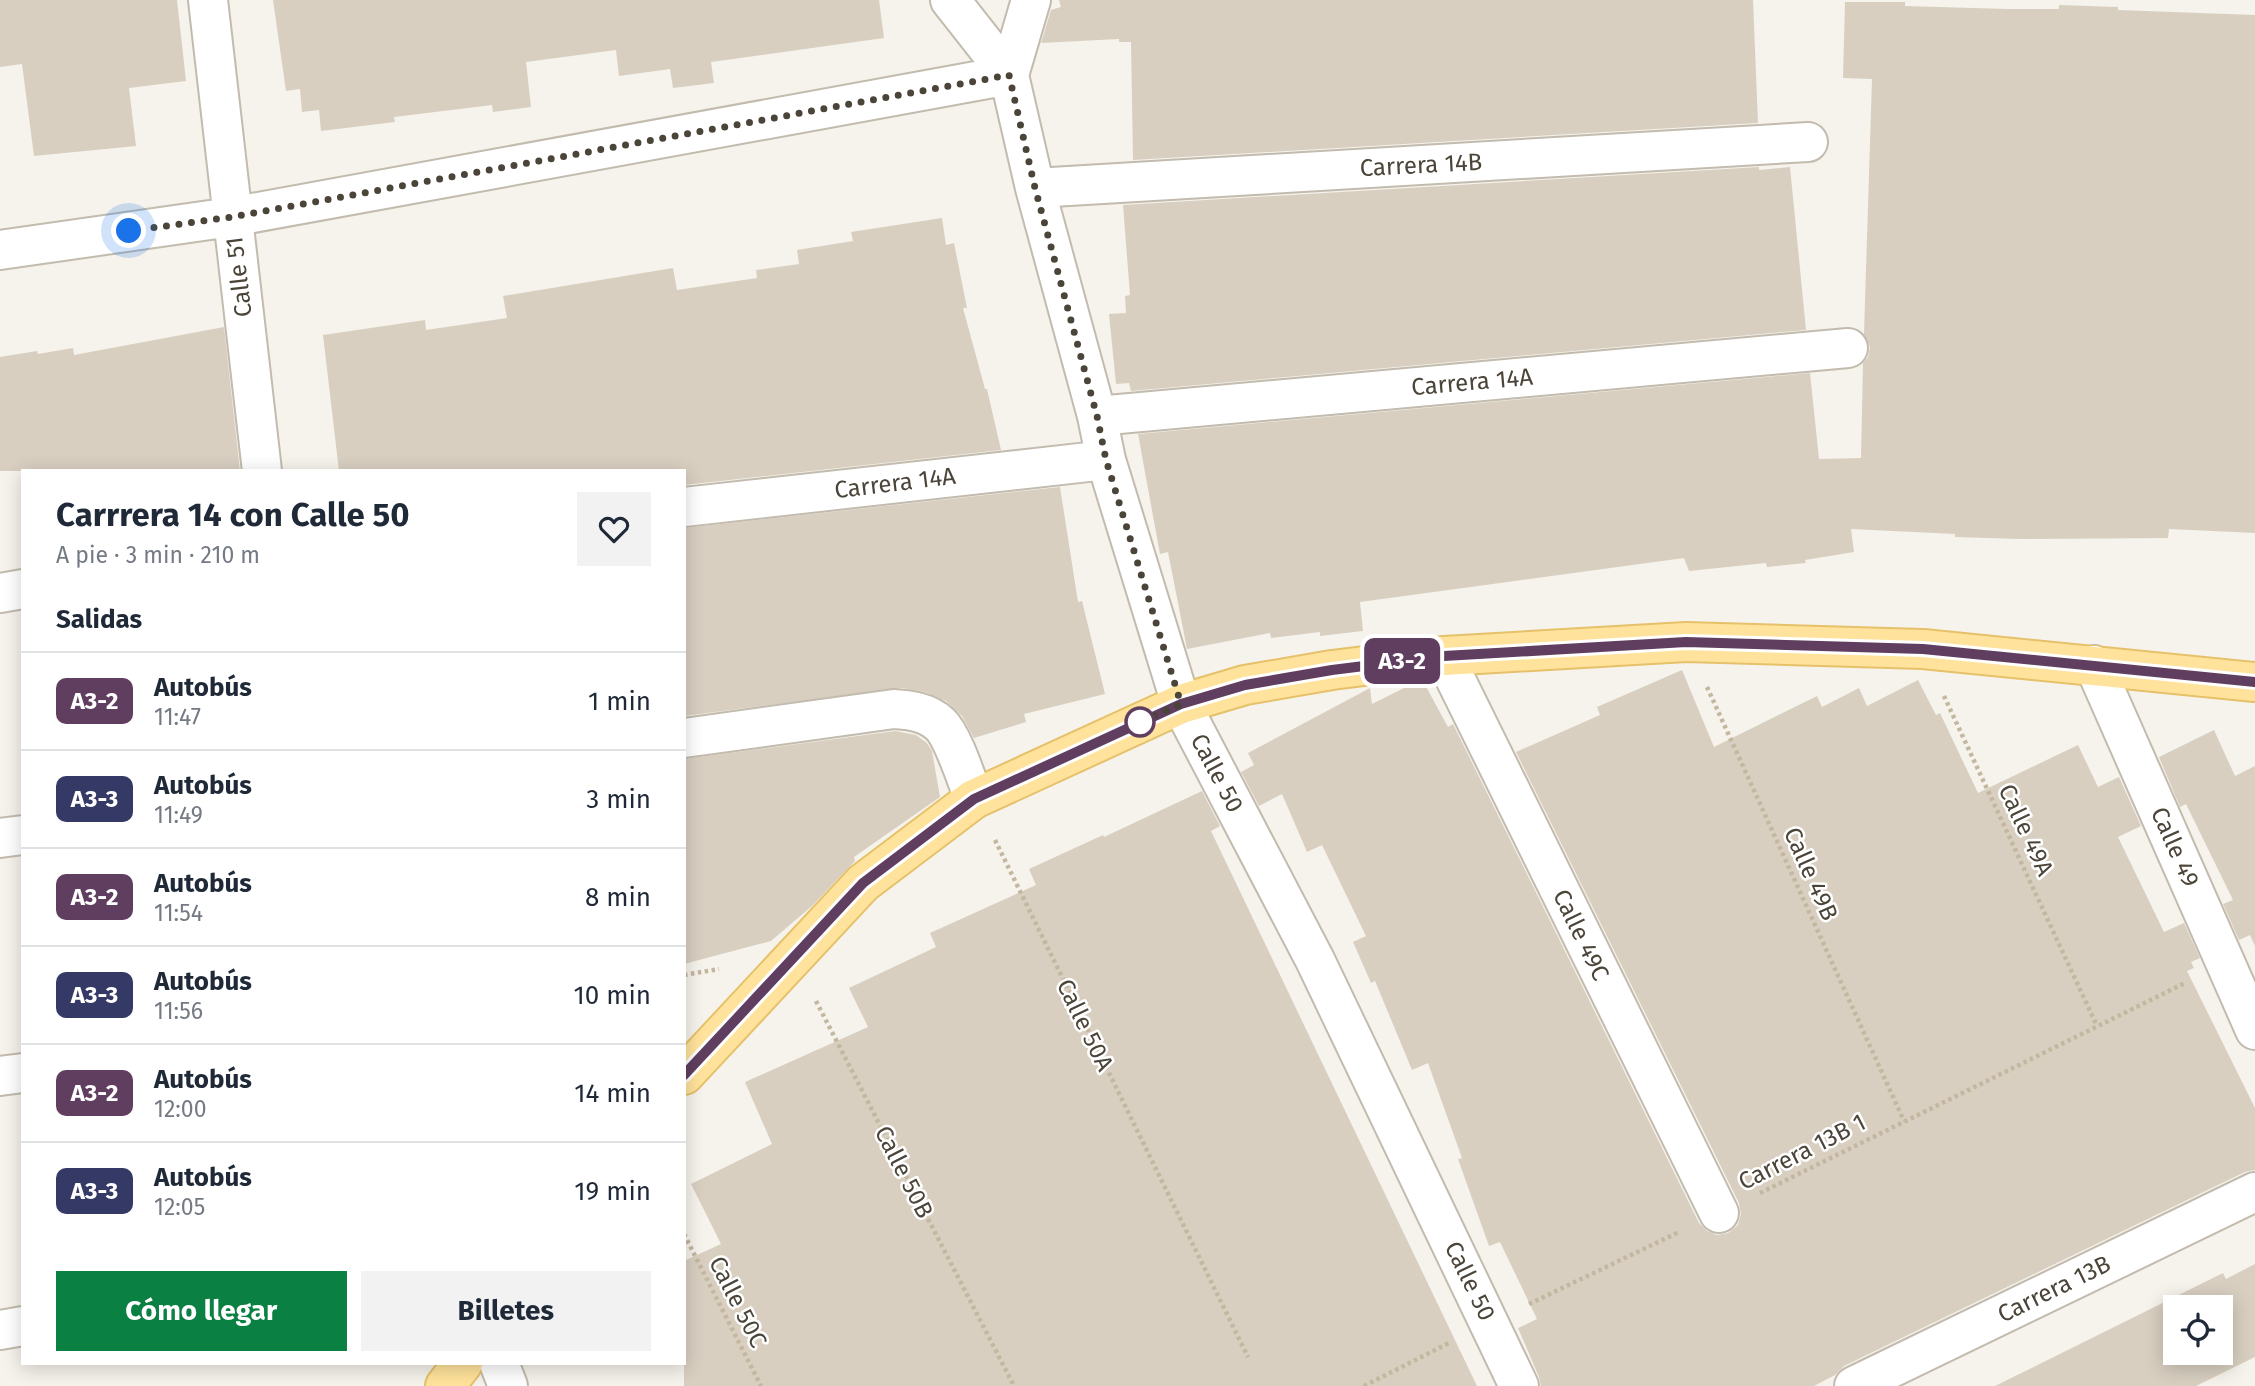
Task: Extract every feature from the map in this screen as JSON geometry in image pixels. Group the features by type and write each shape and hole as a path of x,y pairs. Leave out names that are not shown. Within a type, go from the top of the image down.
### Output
{"main road":[{"path":"686,1073 863,883 974,799 1181,704 1245,685 1332,670 1444,656 1686,642 1923,649 2255,682"},
{"path":"445,1386 461,1365"}],"street":[{"name":"Calle 51","path":"208,0 262,469"},
{"path":"0,250 232,217 1009,75 950,0"},
{"name":"Calle 50","path":"1031,0 1009,75 1035,188 1097,416 1106,460 1181,704 1315,960 1519,1386"},
{"name":"Carrera 14B","path":"1035,188 1808,142"},
{"name":"Carrera 14A","path":"1097,416 1848,348"},
{"name":"Carrera 14A","path":"686,507 1106,460"},
{"path":"0,593 21,589"},
{"name":"Calle 49C","path":"1444,656 1719,1213"},
{"name":"Calle 49","path":"2094,665 2255,1030"},
{"path":"686,738 894,709 923,713 942,724 958,756 974,799"},
{"path":"0,838 21,835"},
{"path":"0,1076 21,1073"},
{"name":"Carrera 13B","path":"1854,1386 2255,1192"},
{"path":"0,1330 21,1326"},
{"path":"500,1365 508,1386"}],"path":[{"name":"Calle 49B","path":"1686,642 1904,1121"},
{"name":"Calle 49A","path":"1923,649 2097,1026"},
{"name":"Calle 50A","path":"974,799 1248,1357"},
{"name":"Calle 50B","path":"793,958 1014,1386"},
{"name":"Carrera 13B 1","path":"1364,1386 2227,963"},
{"name":"Calle 50C","path":"686,1238 761,1386"}],"building":[{"path":"0,0 177,0 186,81 129,88 136,146 34,156 22,64 0,67"},
{"path":"273,0 879,0 884,38 711,62 714,83 673,88 670,69 619,76 616,50 526,62 531,107 493,112 492,105 394,117 395,122 321,131 319,110 302,112 300,89 286,91"},
{"path":"1059,0 1753,0 1758,123 1133,160 1131,42 1119,42 1119,39 1041,43 1051,10 1061,7"},
{"path":"1845,2 1905,2 1905,6 2008,9 2059,9 2059,5 2255,15 2255,533 2169,529 2168,538 2019,539 1851,529 1854,552 1805,560 1806,563 1767,567 1766,563 1689,571 1684,558 1360,602 1363,631 1320,636 1320,632 1271,638 1270,633 1187,649 1168,552 1160,554 1138,434 1810,373 1819,459 1861,458 1863,363 1868,357 1870,347 1864,334 1872,79 1843,78"},
{"path":"1759,167 1759,170 1790,167 1806,330 1131,391 1129,383 1116,384 1109,314 1126,313 1125,296 1130,295 1123,205"},
{"path":"942,218 946,245 954,243 967,308 963,308 987,389 1001,450 686,485 686,469 339,469 323,335 425,320 426,330 507,318 503,296 673,268 677,290 757,278 756,270 799,264 797,250 853,241 851,232"},
{"path":"224,327 240,469 0,471 0,357 73,348 74,355"},
{"path":"1060,487 1078,602 1082,601 1105,694 1024,714 1026,722 974,738 962,716 946,701 925,692 902,688 686,716 686,528"},
{"path":"1682,670 1714,747 1817,696 1822,707 1859,688 1867,706 1918,680 1936,715 1940,713 1978,793 2078,745 2098,787 2119,777 2141,826 2118,837 2164,932 2184,923 2200,958 2191,962 2194,968 2187,971 2255,1108 2255,1170 2245,1172 1844,1366 1835,1375 1814,1386 1541,1386 1518,1328 1537,1319 1500,1242 1489,1246 1458,1159 1462,1158 1428,1063 1412,1070 1375,981 1371,983 1353,942 1366,936 1322,845 1307,852 1282,794 1259,806 1241,772 1254,765 1248,753 1370,688 1372,704 1423,681 1448,727 1453,724 1699,1223 1707,1231 1717,1235 1728,1233 1738,1225 1741,1214 1739,1203 1516,752 1600,715 1597,707"},
{"path":"2214,730 2235,776 2255,766 2255,946 2250,935 2239,940 2223,904 2233,900 2186,804 2180,807 2159,757"},
{"path":"895,731 916,735 927,743 932,751 940,797 854,857 855,861 812,906 771,941 686,963 686,759"},
{"path":"1202,791 1220,826 1211,831 1477,1386 684,1386 686,1260 721,1244 691,1184 772,1144 745,1082 868,1027 849,988 936,947 930,933 1036,885 1029,869 1103,835 1104,837"},
{"path":"2255,1264 2255,1357 2196,1386 1995,1386 2163,1303 2163,1365 2233,1365 2233,1295 2179,1295 2223,1273 2226,1279"}],"bus line":[{"name":"A3-2","path":"686,1073 863,883 974,799 1181,704 1245,685 1332,670 1444,656 1686,642 1923,649 2255,682"}],"route":[{"path":"129,231 232,217 1009,75 1035,188 1097,416 1106,460 1181,704 1138,723 1140,722"}]}
